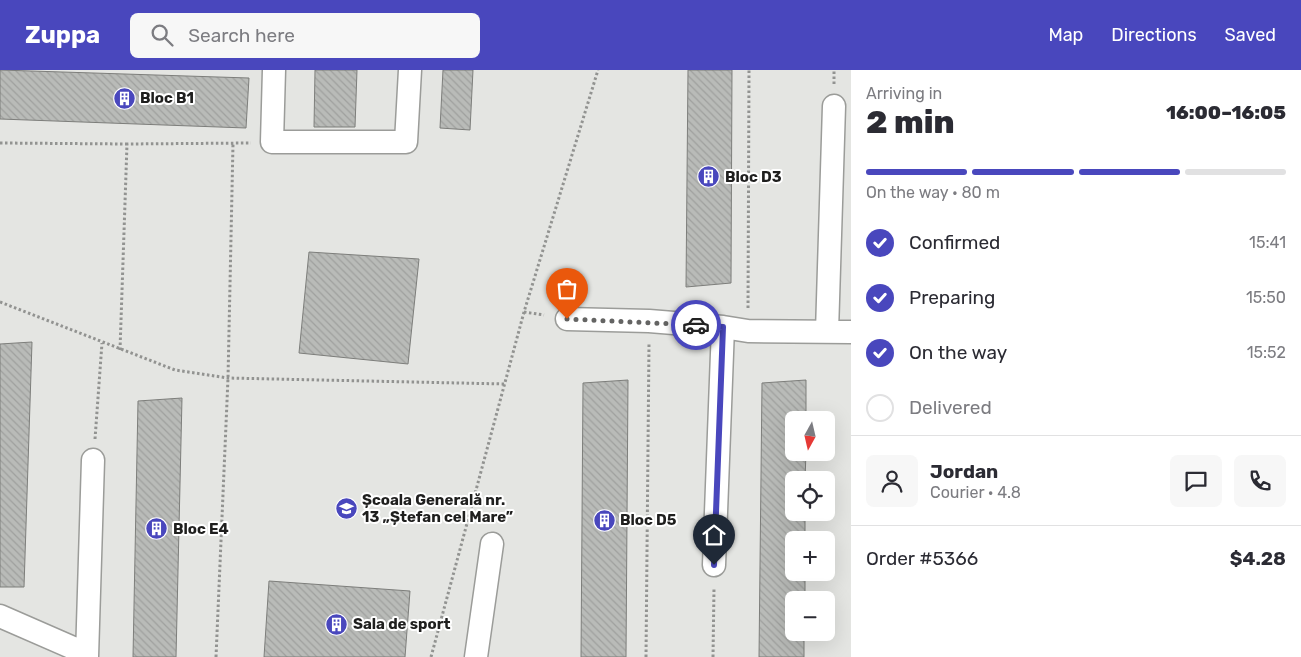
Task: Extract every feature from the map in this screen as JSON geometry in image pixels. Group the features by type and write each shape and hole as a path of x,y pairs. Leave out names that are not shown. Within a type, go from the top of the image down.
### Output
{"lane":[{"path":"274,70 272,142 406,142 410,70"},
{"path":"827,332 834,106"},
{"path":"567,319 649,321 723,327 748,332 851,332"},
{"path":"714,565 723,327"},
{"path":"0,616 87,655 93,460"},
{"path":"476,657 492,544"}],"path":[{"path":"431,657 524,312 598,70"},
{"path":"748,332 749,70"},
{"path":"0,142 232,144 272,142"},
{"path":"120,350 127,144"},
{"path":"216,657 228,378 232,144"},
{"path":"0,302 175,370 228,378 505,384"},
{"path":"646,657 649,321"},
{"path":"93,460 102,343"},
{"path":"713,657 714,565"}],"building":[{"name":"Bloc B1","path":"0,70 249,78 246,128 0,119"},
{"path":"315,70 357,70 355,127 314,127"},
{"path":"443,70 473,70 470,130 440,128"},
{"name":"Bloc D3","path":"688,70 732,70 731,283 686,287"},
{"path":"309,252 419,259 408,364 299,353"},
{"path":"32,342 24,587 0,587 0,344"},
{"name":"Bloc D5","path":"628,380 626,657 581,657 583,383"},
{"path":"806,380 806,411 785,411 785,461 806,461 805,471 785,471 785,521 805,521 805,531 785,531 785,581 805,581 805,591 785,591 785,641 804,641 804,657 759,657 762,383"},
{"name":"Bloc E4","path":"182,398 176,657 133,657 138,401"},
{"name":"Sala de sport","path":"269,581 410,591 405,657 264,657"}],"way so far":[{"path":"567,319 649,321 696,325"}],"place":[{"name":"Bloc B1","path":"124,98"},
{"name":"Bloc D3","path":"709,177"},
{"name":"Școala Generală nr. 13 „Ștefan cel Mare”","path":"346,509"},
{"name":"Bloc D5","path":"604,520"},
{"name":"Bloc E4","path":"157,529"},
{"name":"Sala de sport","path":"337,624"}],"route":[{"path":"696,325 723,327 714,565"}]}
